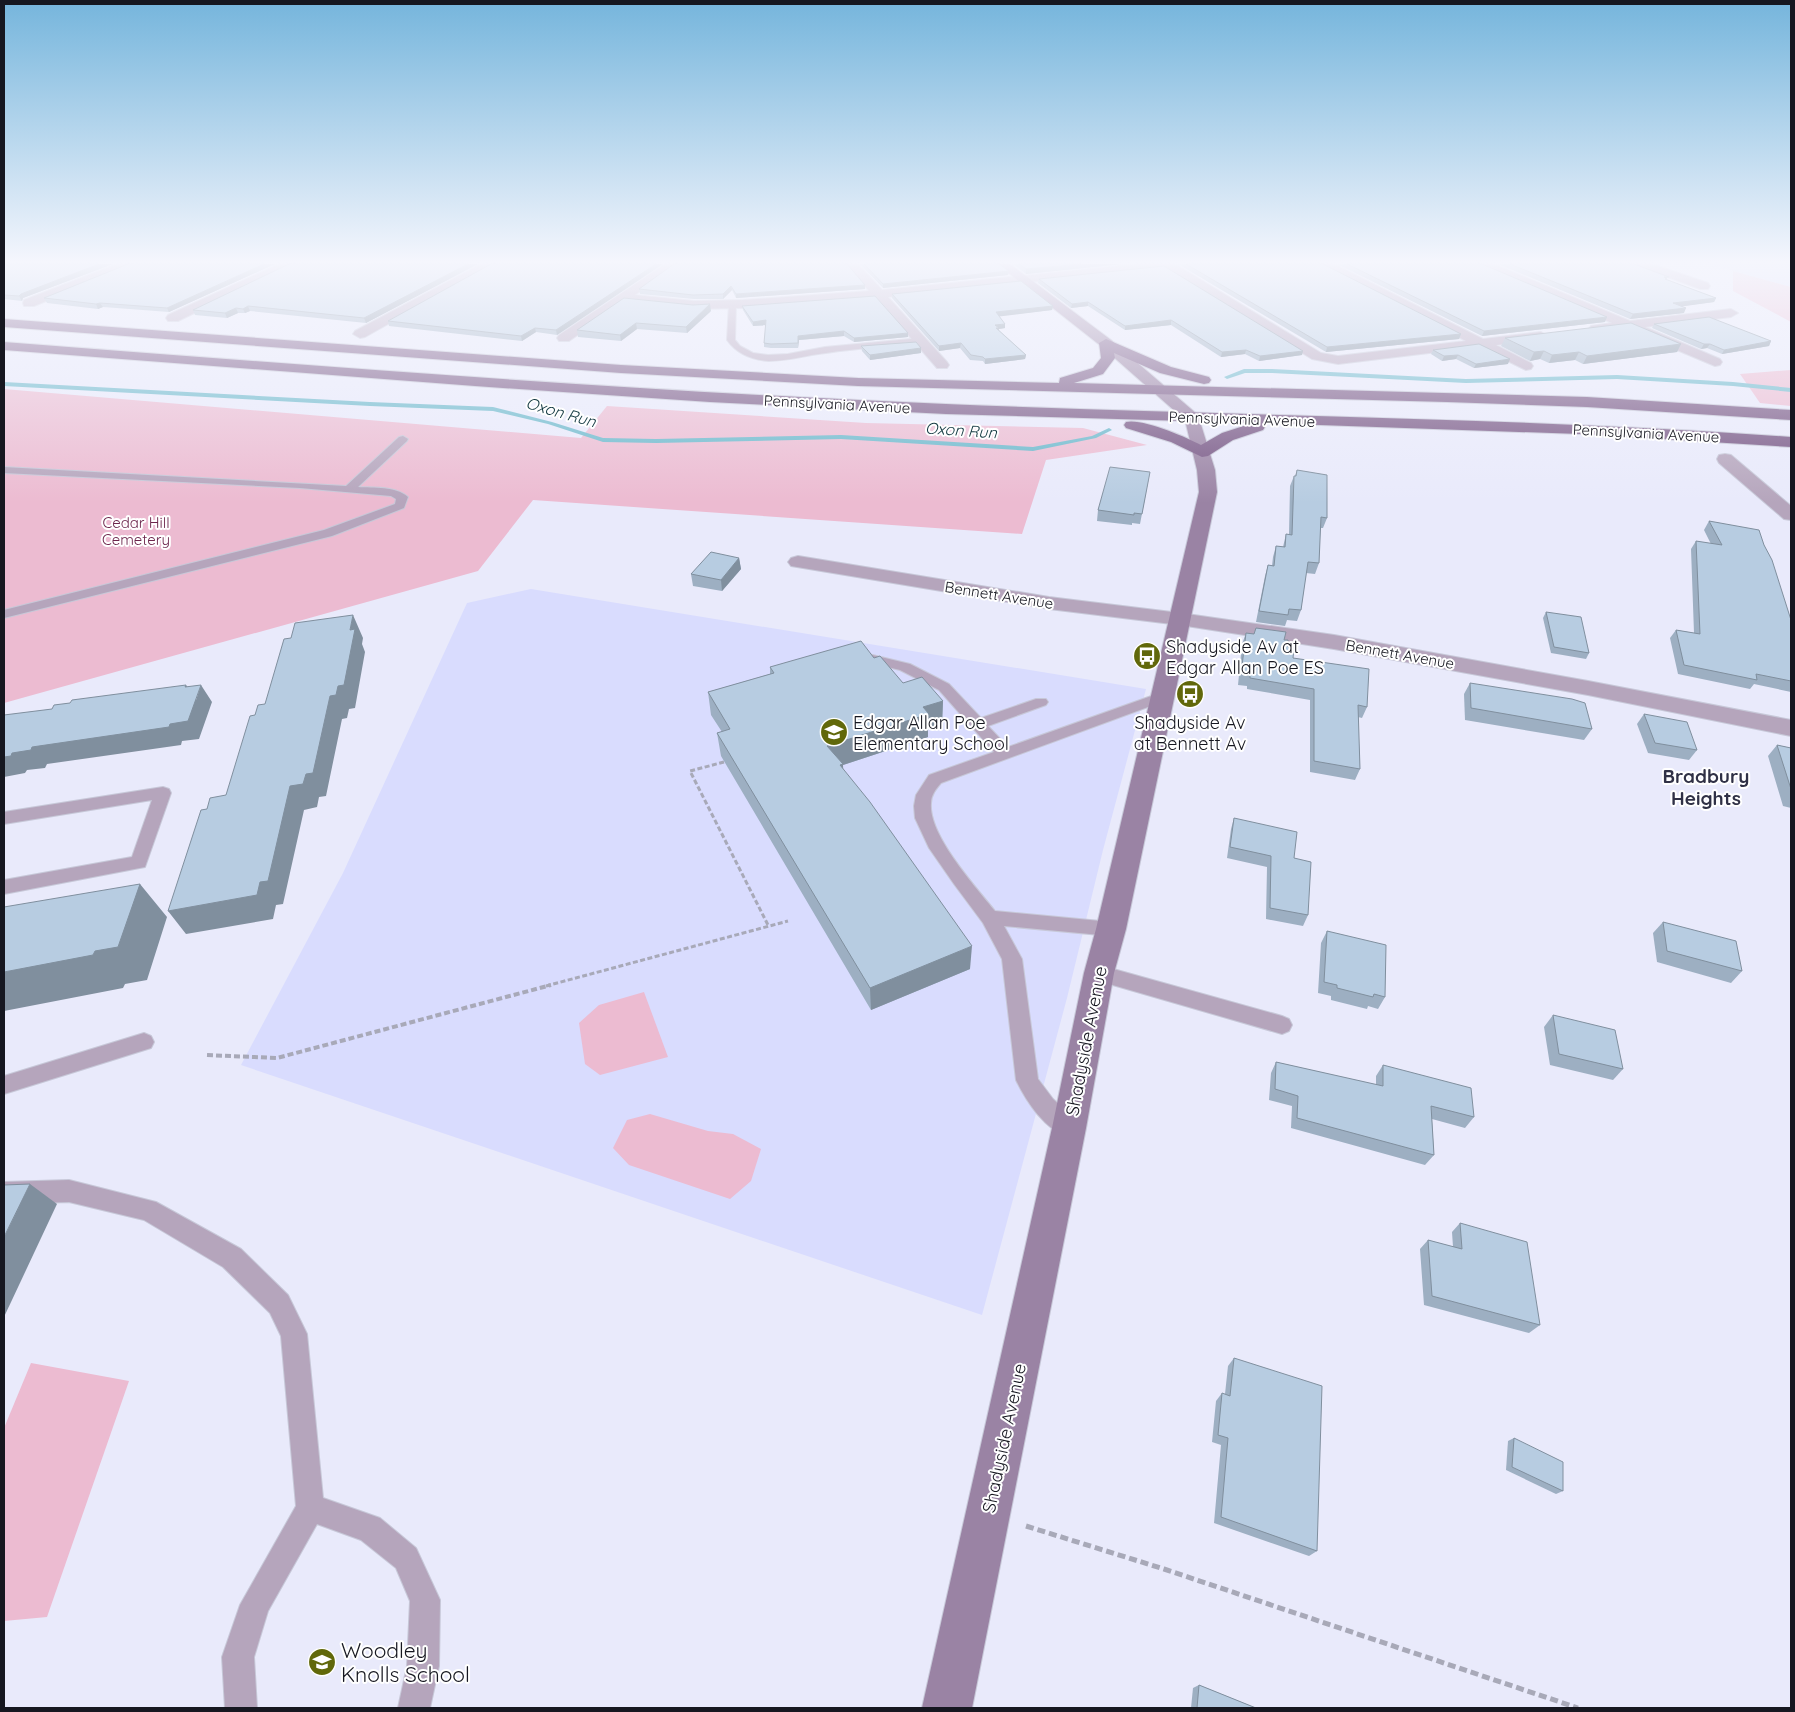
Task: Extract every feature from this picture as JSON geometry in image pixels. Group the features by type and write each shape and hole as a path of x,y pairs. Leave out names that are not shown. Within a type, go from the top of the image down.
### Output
{"highway":[{"name":"Pennsylvania Avenue","path":"284,344 621,369 858,382 1447,397 1587,402 1791,415"},
{"path":"976,386 1048,384 1085,376 1098,371 1103,366 1108,358 1106,344"},
{"path":"1108,344 1158,368 1191,378 1225,384 1271,389 1447,397"},
{"name":"Pennsylvania Avenue","path":"4,346 700,398 1084,415 1598,430 1791,442"},
{"path":"1084,415 1155,432 1177,439 1202,452 1215,441 1228,434 1284,421"}],"street":[{"path":"924,344 942,365"},
{"path":"1107,344 1192,418"},
{"path":"1297,344 1317,356 1338,360 1473,344"},
{"path":"1483,344 1526,366"},
{"path":"1672,344 1714,362"},
{"name":"Shadyside Avenue","path":"948,1708 1069,1128 1099,973 1111,929 1208,492 1202,452 1192,418"},
{"path":"1725,459 1791,515"},
{"name":"Bennett Avenue","path":"798,562 1049,603 1180,619 1461,665 1791,728"}],"lane":[{"path":"734,344 737,348 751,355 768,358 890,344"},
{"path":"350,488 404,439"},
{"path":"4,470 350,488 393,493 402,498 400,506 328,533 4,614"},
{"path":"852,654 905,667 944,687 1004,752"},
{"path":"1069,1128 1035,1096 1027,1080 1012,959 990,918 933,840 922,816 922,804 925,794 935,779 1004,752 1162,697"},
{"path":"978,724 1041,702"},
{"path":"4,818 163,793 139,862 4,887"},
{"path":"990,918 1111,929"},
{"path":"1099,973 1282,1025"},
{"path":"4,1086 144,1042"},
{"path":"4,1193 69,1191 148,1210 232,1258 279,1304 294,1334 310,1508 255,1605 238,1657 241,1708"},
{"path":"310,1508 370,1528 406,1558 425,1600 424,1666 414,1708"}],"path":[{"path":"724,762 690,771 769,927"},
{"path":"208,1054 277,1058 788,921"},
{"path":"988,1514 1164,1569 1578,1708"}],"shaded area":[{"path":"531,589 1146,689 1103,850 1067,998 982,1315 241,1065 343,873 467,603"}],"green space":[{"path":"1791,370 1791,406 1760,403 1740,374"},
{"name":"Cedar Hill Cemetery","path":"4,389 581,438 607,406 866,423 1083,428 1147,445 1046,460 1022,534 533,500 478,571 4,703"},
{"path":"644,992 668,1057 600,1075 585,1064 579,1023 599,1005"},
{"path":"650,1114 708,1131 733,1134 761,1149 751,1181 730,1199 629,1165 613,1148 627,1120"},
{"path":"31,1363 129,1381 47,1617 4,1621 4,1428"}],"building":[{"path":"918,344 921,348 870,355 861,346"},
{"path":"937,344 954,344 939,346"},
{"path":"962,344 1014,344 1026,355 985,359 971,355"},
{"path":"1209,344 1291,344 1303,351 1260,356 1246,350 1222,352"},
{"path":"1322,344 1359,344 1327,347"},
{"path":"1479,344 1510,359 1476,364 1458,355 1444,356 1433,350"},
{"path":"1517,344 1681,344 1587,356 1579,352 1552,355 1544,351 1534,352"},
{"path":"1704,344 1756,344 1724,350 1710,344"},
{"path":"1110,467 1150,472 1142,514 1134,513 1134,515 1098,510"},
{"path":"1297,470 1327,475 1327,518 1321,517 1319,563 1308,562 1301,610 1289,609 1288,615 1259,611 1268,565 1274,566 1276,546 1285,547 1286,534 1292,535 1294,476 1296,476"},
{"path":"1709,521 1759,530 1772,560 1791,620 1791,681 1756,674 1757,680 1684,665 1676,630 1700,634 1696,541 1722,545"},
{"path":"711,552 739,558 721,580 691,574"},
{"path":"1546,612 1581,617 1589,653 1554,647"},
{"path":"353,615 350,630 355,629 344,685 338,686 336,695 330,696 313,773 306,774 303,784 290,786 268,881 260,882 257,895 168,911 201,810 207,809 210,798 226,795 250,716 255,715 258,705 265,704 284,639 291,638 295,623"},
{"path":"1256,628 1286,632 1284,640 1288,640 1288,647 1294,648 1293,658 1369,669 1367,707 1358,705 1360,769 1314,761 1314,689 1250,678 1250,675 1241,674 1246,633 1254,634"},
{"path":"861,641 874,658 880,656 903,683 922,677 943,701 923,707 929,714 827,746 843,764 840,765 870,802 972,946 870,988 717,733 730,729 708,692 774,673 770,667"},
{"path":"1470,683 1572,699 1585,703 1592,729 1471,708"},
{"path":"186,685 185,687 201,685 188,721 170,724 169,727 32,747 31,750 12,753 11,756 4,757 4,715 52,709 54,705 70,703 72,700"},
{"path":"1644,714 1687,722 1697,750 1655,743"},
{"path":"1777,745 1791,748 1791,789"},
{"path":"1234,818 1297,832 1294,858 1311,862 1308,915 1270,908 1271,856 1230,847"},
{"path":"140,884 118,947 95,951 93,955 4,972 4,907"},
{"path":"1663,922 1736,941 1742,971 1667,951"},
{"path":"1327,931 1386,945 1385,997 1374,994 1373,997 1337,988 1337,985 1324,982"},
{"path":"1553,1015 1615,1030 1623,1069 1559,1054"},
{"path":"1276,1062 1383,1086 1383,1065 1471,1088 1474,1117 1431,1106 1434,1155 1297,1118 1298,1096 1275,1089"},
{"path":"30,1184 4,1237 4,1185"},
{"path":"1460,1223 1527,1242 1540,1325 1432,1296 1428,1240 1462,1249"},
{"path":"1234,1358 1322,1386 1317,1551 1221,1517 1228,1438 1218,1435 1222,1393 1230,1396"},
{"path":"1514,1438 1563,1462 1563,1491 1512,1467"},
{"path":"1199,1685 1256,1708 1197,1708"}],"waterway":[{"name":"Oxon Run","path":"1227,377 1244,371 1466,381 1617,377 1733,384 1791,390"},
{"name":"Oxon Run","path":"4,384 493,409 550,423 603,440 656,441 841,437 1033,449 1094,437 1109,430"}],"place":[{"name":"Shadyside Av at Edgar Allan Poe ES","path":"1147,656"},
{"name":"Shadyside Av at Bennett Av","path":"1190,694"},
{"name":"Edgar Allan Poe Elementary School","path":"834,732"},
{"name":"Woodley Knolls School","path":"322,1662"}],"district":[{"name":"Bradbury Heights","path":"1706,787"}]}
